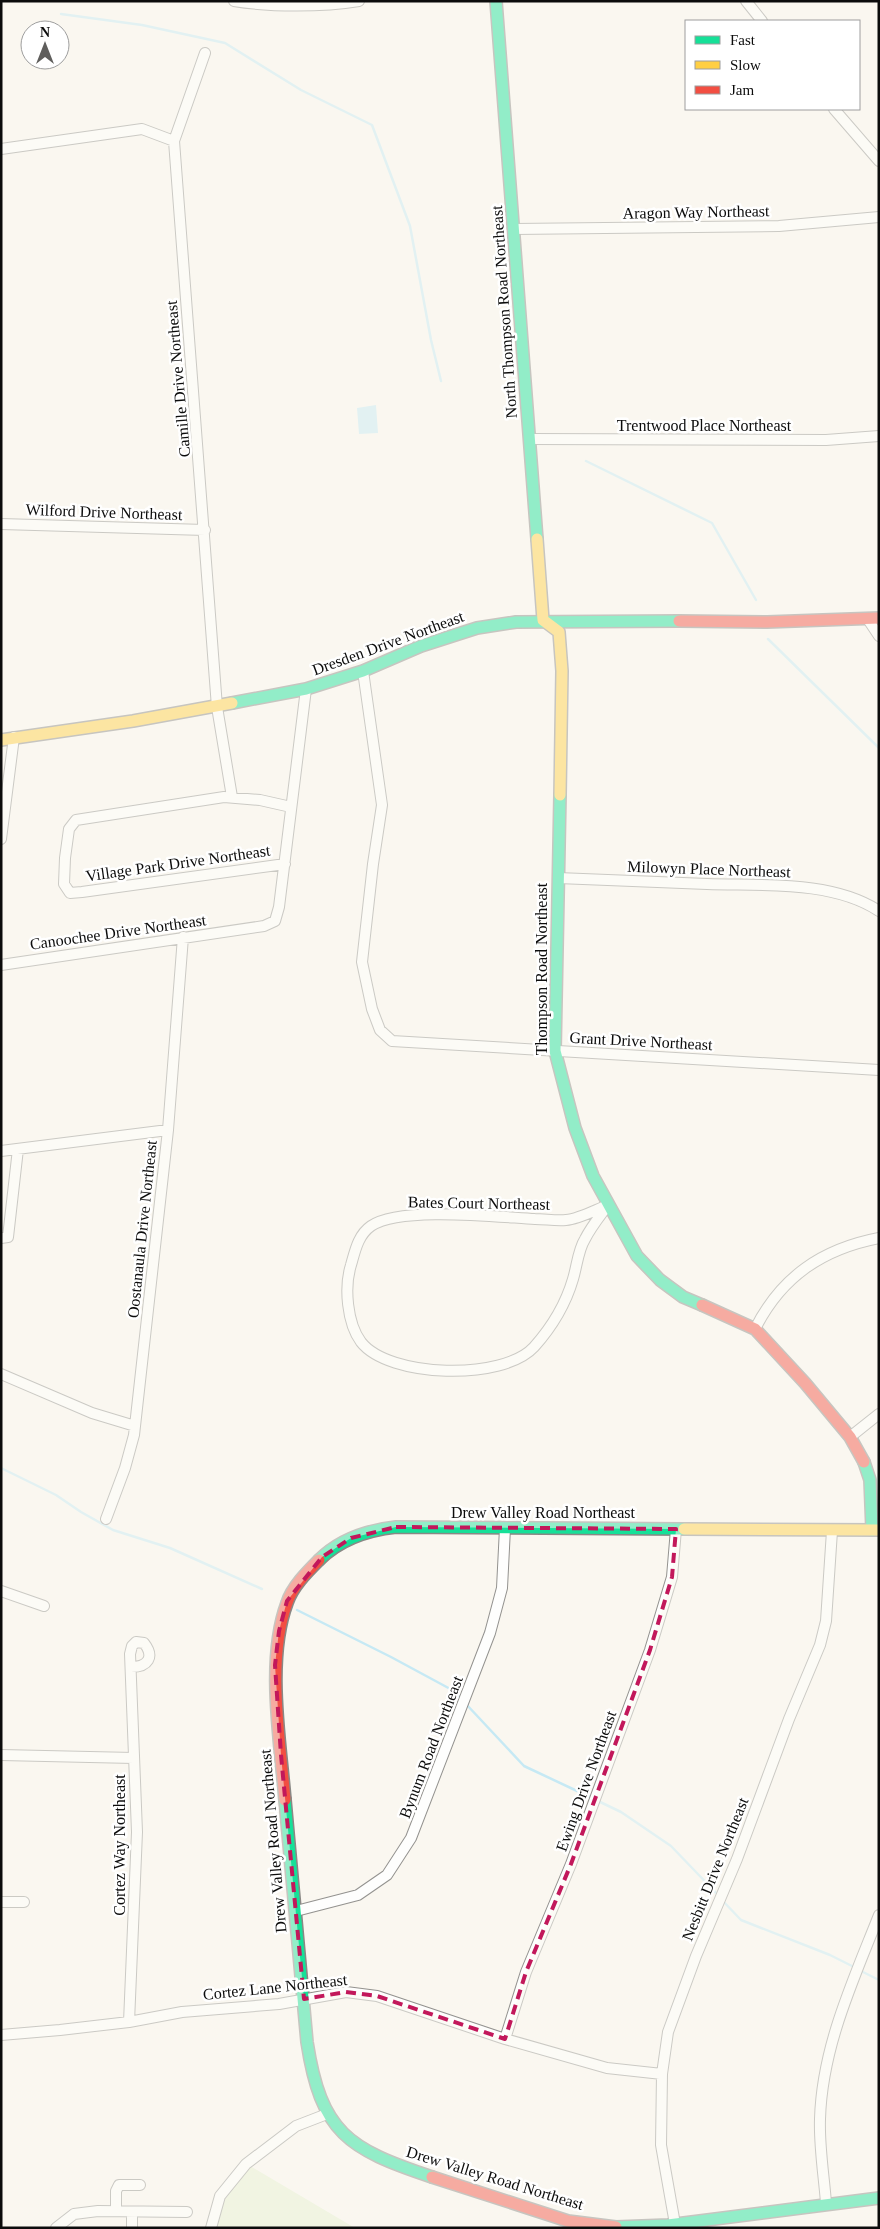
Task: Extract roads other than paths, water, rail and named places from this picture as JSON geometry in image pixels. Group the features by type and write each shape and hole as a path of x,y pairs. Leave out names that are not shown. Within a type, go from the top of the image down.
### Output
{"street":[{"path":"234,1 268,4 342,4 359,1"},
{"name":"North Thompson Road Northeast","path":"496,1 541,565 543,620"},
{"path":"746,1 761,20"},
{"name":"Camille Drive Northeast","path":"205,53 174,141 217,707 232,798"},
{"path":"835,110 879,161"},
{"path":"1,150 142,129 174,141"},
{"name":"Aragon Way Northeast","path":"514,229 779,226 879,217"},
{"name":"Trentwood Place Northeast","path":"530,439 826,440 879,436"},
{"name":"Wilford Drive Northeast","path":"1,524 205,530"},
{"path":"867,618 879,636"},
{"name":"Dresden Drive Northeast","path":"1,740 217,707 306,689 363,671 421,646 477,628 543,620 766,622 879,618"},
{"name":"Thompson Road Northeast","path":"543,620 559,632 562,671 555,1051 575,1128 593,1176 637,1256 660,1280 683,1297 755,1329 805,1383 850,1437 864,1462 870,1480 876,1530"},
{"name":"Grant Drive Northeast","path":"363,671 382,805 372,864 362,962 372,1009 380,1030 392,1041 879,1070"},
{"path":"285,864 306,689"},
{"path":"1,839 14,738"},
{"name":"Village Park Drive Northeast","path":"285,864 82,892 70,893 64,884 69,829 76,820 214,798 260,800 291,807"},
{"name":"Canoochee Drive Northeast","path":"1,965 264,926 275,921 279,907 285,864"},
{"name":"Milowyn Place Northeast","path":"558,878 777,887 829,891 858,899 879,911"},
{"name":"Oostanaula Drive Northeast","path":"106,1520 131,1451 168,1130 183,937"},
{"path":"1,1151 168,1130"},
{"path":"1,1238 8,1237 18,1149"},
{"name":"Bates Court Northeast","path":"608,1205 584,1240 572,1281 554,1322 532,1349 507,1363 486,1369 457,1371 416,1369 381,1356 362,1342 353,1324 348,1304 349,1271 359,1238 371,1226 390,1218 419,1214 566,1220 608,1205"},
{"path":"755,1329 766,1307 789,1280 812,1263 842,1247 879,1238"},
{"path":"1,1374 92,1413 134,1426"},
{"path":"850,1437 879,1414"},
{"name":"Drew Valley Road Northeast","path":"876,1530 396,1527 375,1529 351,1538 322,1557 304,1576 287,1601 278,1631 275,1665 281,1755 312,2077 327,2114 343,2135 355,2145 386,2160 569,2221 630,2227 676,2224 826,2203 879,2198"},
{"name":"Bynum Road Northeast","path":"296,1911 358,1894 387,1875 411,1838 433,1786 458,1712 490,1633 502,1588 505,1528"},
{"name":"Ewing Drive Northeast","path":"505,2039 526,1972 571,1864 650,1650 672,1577 676,1529"},
{"name":"Nesbitt Drive Northeast","path":"676,2224 661,2145 662,2074 668,2032 737,1859 789,1719 820,1645 826,1621 832,1531"},
{"path":"1,1591 44,1606"},
{"name":"Cortez Way Northeast","path":"129,2022 137,1832 131,1667"},
{"path":"1,1755 134,1758"},
{"path":"1,1902 24,1902"},
{"path":"826,2203 820,2120 823,2080 829,2048 879,1915"},
{"name":"Cortez Lane Northeast","path":"1,2034 60,2030 129,2022 182,2012 278,2004 346,1992 377,1996 505,2039 607,2068 662,2074"},
{"path":"211,2228 214,2211 220,2196 246,2164 296,2126 327,2114"},
{"path":"116,2211 116,2191 119,2185 140,2185"},
{"path":"56,2228 74,2214 98,2211 187,2212"},
{"path":"132,2212 132,2228"}],"water":[{"path":"376,405 378,433 359,434 357,408"}],"waterway":[{"path":"61,14 142,25 225,43 301,90 372,125 410,226 431,340 441,381"},
{"path":"586,461 712,523 756,600"},
{"path":"768,639 879,748"},
{"path":"1,1468 56,1495 113,1530 170,1548 262,1589"},
{"path":"297,1610 454,1691 462,1700"},
{"path":"466,1704 524,1766 592,1798"},
{"path":"596,1800 621,1812 671,1846 719,1896"},
{"path":"722,1900 741,1920 830,1955 854,1967"},
{"path":"859,1970 879,1980"}]}
